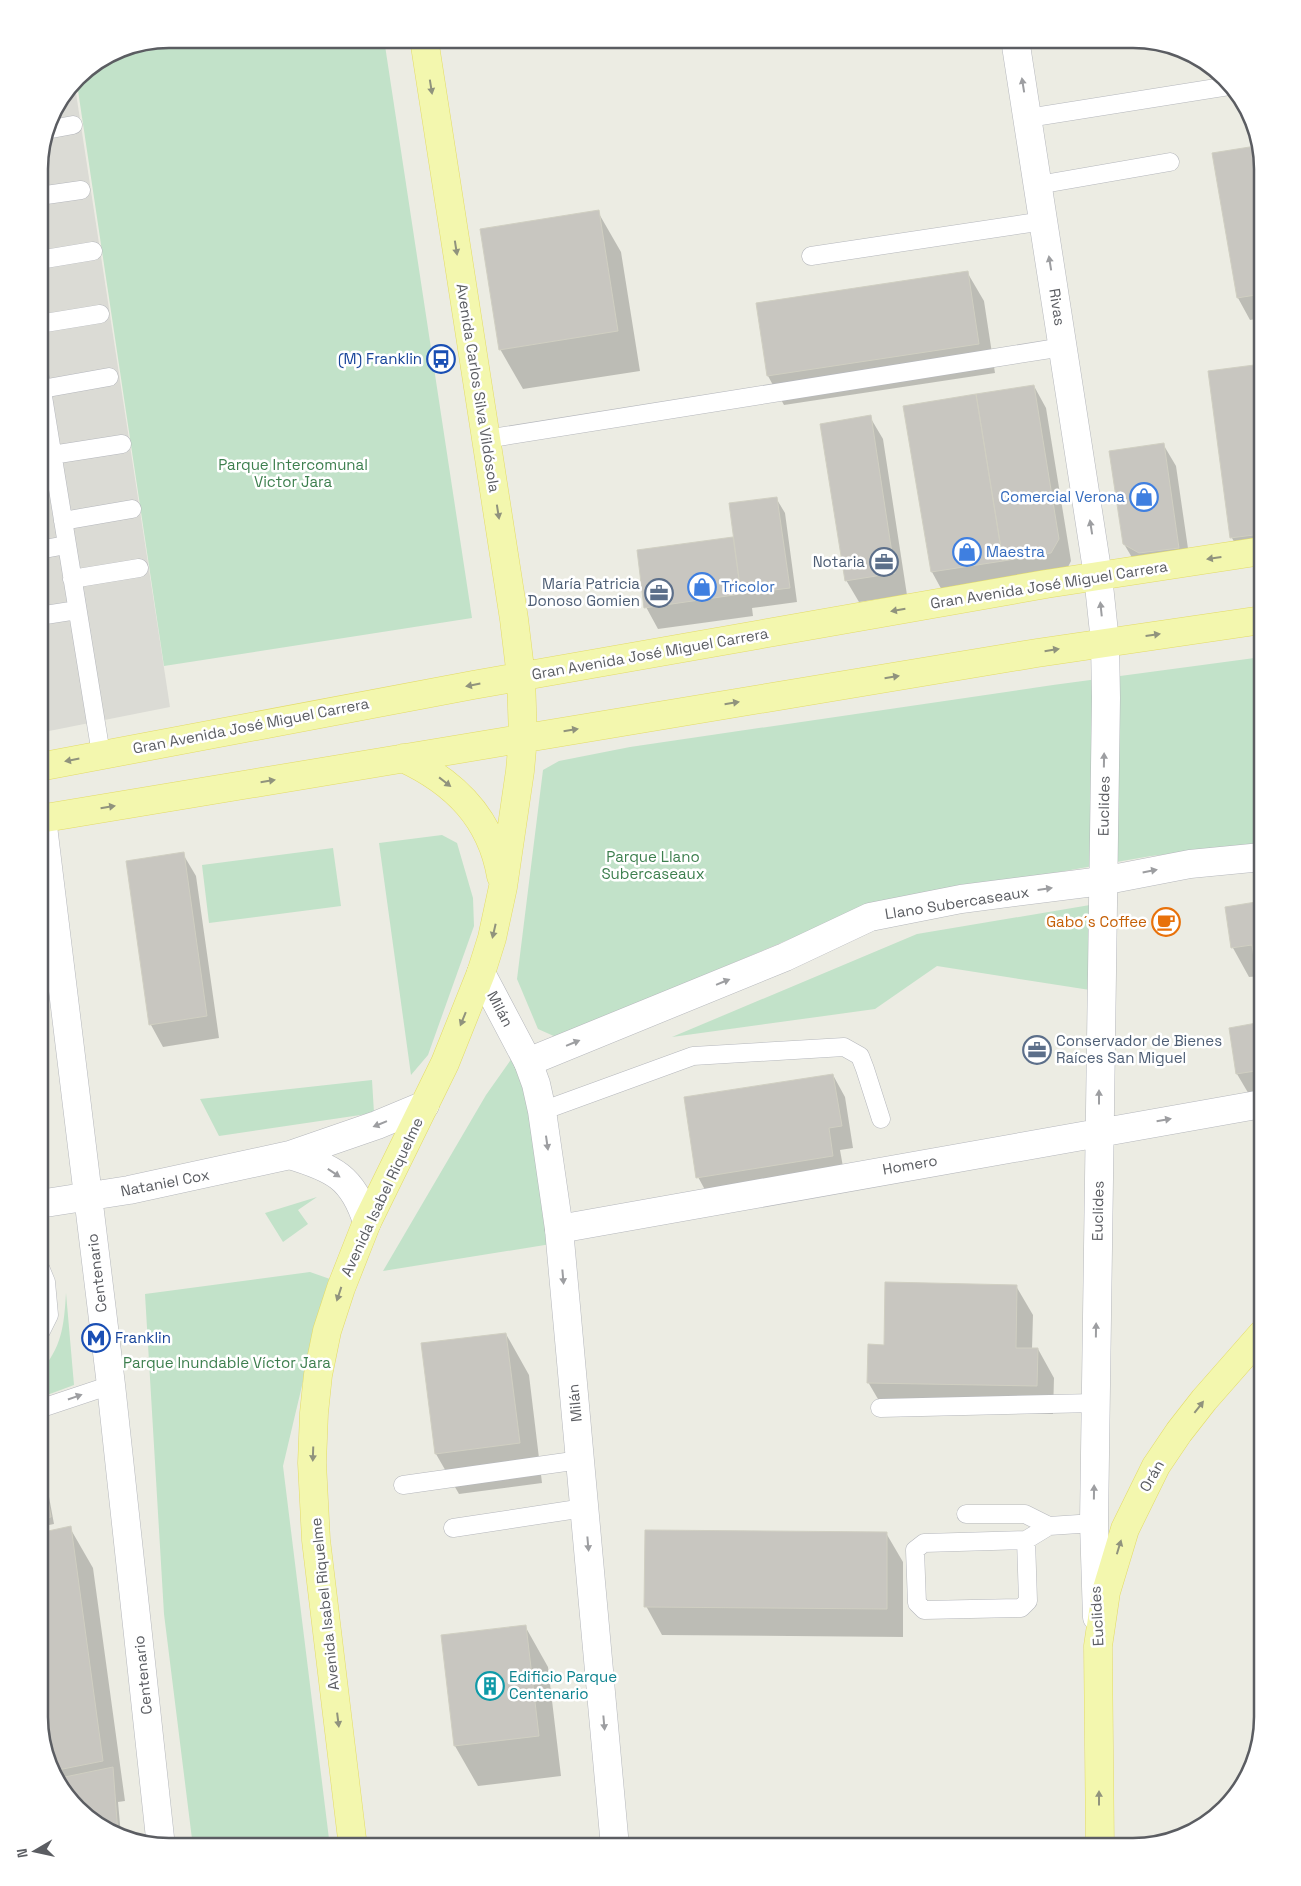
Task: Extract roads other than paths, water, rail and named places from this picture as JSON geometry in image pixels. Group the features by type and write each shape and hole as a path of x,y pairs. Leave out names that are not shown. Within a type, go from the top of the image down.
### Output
{"main road":[{"name":"Avenida Carlos Silva Vildósola","path":"425,48 514,619 521,677 523,738"},
{"name":"Gran Avenida José Miguel Carrera","path":"48,765 521,677 1098,576 1254,552"},
{"path":"48,818 1105,642 1254,621"},
{"name":"Avenida Isabel Riquelme","path":"352,1838 316,1540 312,1463 318,1375 327,1331 341,1288 367,1222 445,1063 481,974 504,887 523,738"},
{"path":"403,758 425,768 446,782 469,804 492,842 504,887"},
{"name":"Orán","path":"1098,1646 1106,1592 1125,1529 1140,1497 1156,1466 1179,1432 1204,1400 1254,1343"},
{"name":"Euclides","path":"1098,1646 1100,1838"}],"street":[{"name":"Rivas","path":"1017,48 1098,576"},
{"name":"Euclides","path":"1098,576 1105,642 1106,698 1094,1523 1098,1646"},
{"name":"Llano Subercaseaux","path":"528,1062 785,956 870,917 961,899 1102,880 1190,864 1254,858"},
{"name":"Centenario","path":"48,875 111,1385 160,1838"},
{"name":"Milán","path":"481,974 528,1062 536,1084 542,1111 559,1229 614,1838"},
{"name":"Nataniel Cox","path":"48,1203 88,1198 209,1174 290,1155 378,1125 425,1105"},
{"name":"Homero","path":"559,1229 1254,1105"},
{"name":"Nataniel Cox","path":"290,1155 317,1163 337,1173 352,1188 362,1204 367,1222"}],"lane":[{"path":"1028,118 1222,87"},
{"path":"54,128 73,125"},
{"path":"1038,185 1170,162"},
{"path":"48,195 81,190"},
{"path":"810,256 1044,221"},
{"path":"48,258 92,251"},
{"path":"48,323 100,314"},
{"path":"486,439 1063,347"},
{"path":"48,381 109,377"},
{"path":"48,430 101,754"},
{"path":"52,455 122,444"},
{"path":"63,521 132,509"},
{"path":"48,548 66,545"},
{"path":"72,579 139,568"},
{"path":"48,615 77,610"},
{"path":"542,1111 693,1056 844,1047 860,1056 866,1069 881,1120"},
{"path":"48,1298 50,1315 48,1319"},
{"path":"48,1406 111,1385"},
{"path":"880,1408 1096,1403"},
{"path":"403,1485 580,1460"},
{"path":"453,1528 584,1508"},
{"path":"966,1514 1025,1514 1049,1526"},
{"path":"1026,1540 1028,1601 1021,1608 924,1610 917,1603 915,1550 924,1543 1026,1540 1049,1526 1094,1523"}],"place":[{"name":"(M) Franklin","path":"441,359"},
{"name":"Comercial Verona","path":"1144,497"},
{"name":"Maestra","path":"967,552"},
{"name":"Notaria","path":"884,562"},
{"name":"Tricolor","path":"702,587"},
{"name":"María Patricia Donoso Gomien","path":"659,593"},
{"name":"Gabo´s Coffee","path":"1166,922"},
{"name":"Conservador de Bienes Raíces San Miguel","path":"1037,1050"},
{"name":"Franklin","path":"96,1338"},
{"name":"Edificio Parque Centenario","path":"490,1686"}],"park label":[{"name":"Parque Intercomunal Victor Jara","path":"293,474"},
{"name":"Parque Llano Subercaseaux","path":"653,866"},
{"name":"Parque Inundable Víctor Jara","path":"227,1363"}]}
